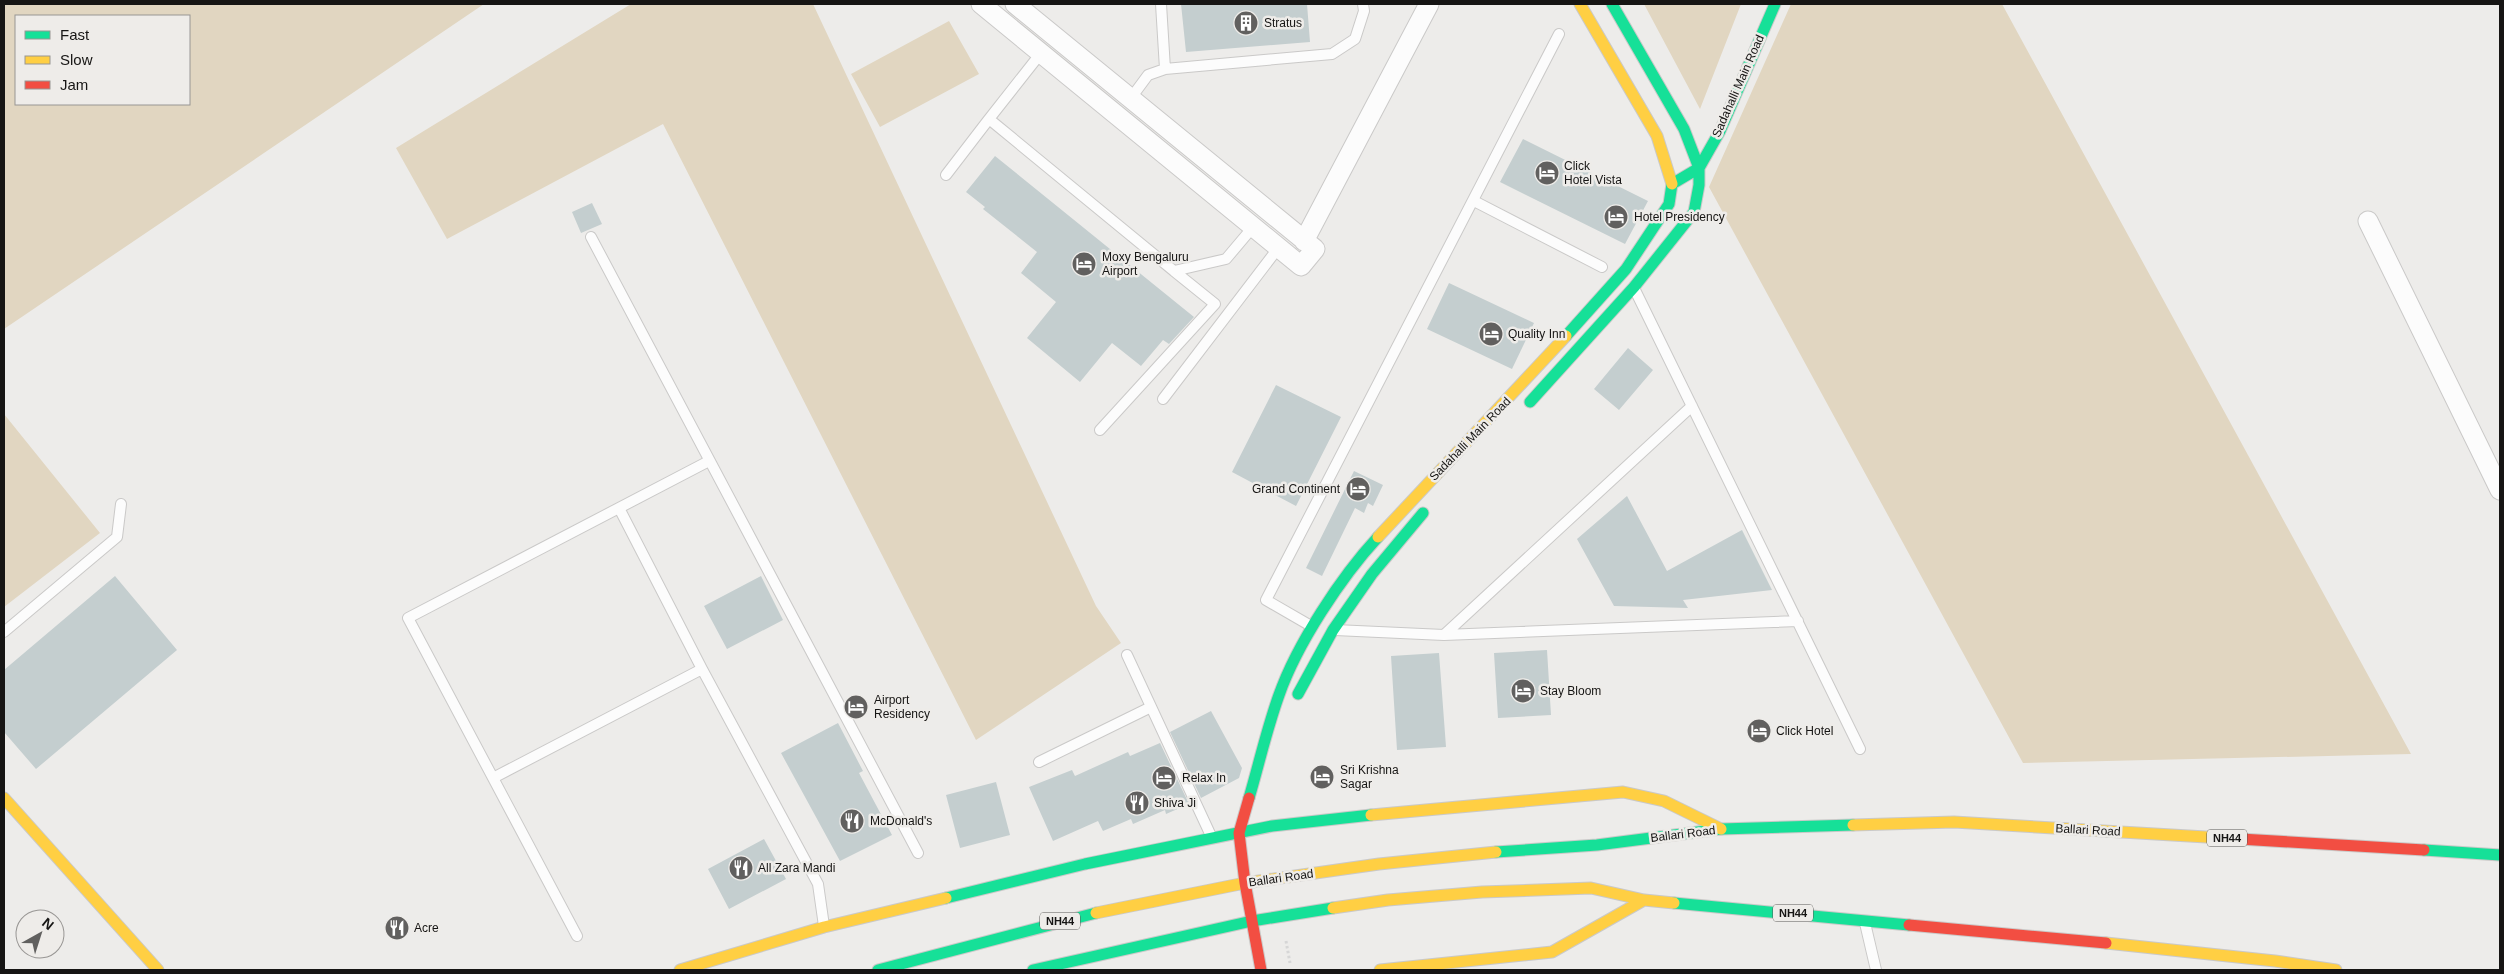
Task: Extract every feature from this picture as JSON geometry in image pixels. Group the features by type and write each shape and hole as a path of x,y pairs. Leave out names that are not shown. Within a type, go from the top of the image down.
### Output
{"main road":[{"path":"1580,4 1657,136 1672,184"},
{"path":"1612,4 1684,129 1698,168"},
{"name":"Sadahalli Main Road","path":"1239,833 1270,731 1279,694 1312,627 1361,556 1626,270 1668,204 1672,184 1698,168 1720,131 1775,4"},
{"name":"Sadahalli Main Road","path":"1525,408 1634,288 1694,212 1699,185 1698,168"},
{"path":"1562,341 1576,354"},
{"name":"Sadahalli Main Road","path":"1270,731 1289,708 1333,630 1372,574 1431,505"},
{"path":"680,970 824,928 1085,864 1272,826 1390,813 1622,792 1664,801 1721,829"},
{"path":"4,798 158,970"},
{"name":"Ballari Road","path":"878,970 1067,919 1174,895 1245,883 1379,864 1597,845 1721,829 1954,822 2500,855"},
{"path":"1239,833 1245,883 1261,970"},
{"name":"NH44","path":"1034,970 1252,921 1388,900 1482,892 1591,888 1644,900 1865,919 2275,960 2336,970"},
{"path":"1380,970 1552,952 1644,900"}],"street":[{"path":"981,4 1301,266 1429,4"},
{"path":"1015,4 1310,245"},
{"path":"2368,221 2500,490"}],"lane":[{"path":"1161,4 1165,69"},
{"path":"1130,98 1148,75 1165,69 1332,54 1355,39 1364,11 1363,4"},
{"path":"1559,34 1266,600 1312,627 1333,630 1444,635 1798,621"},
{"path":"946,175 1041,53"},
{"path":"989,119 1228,314"},
{"path":"1474,201 1602,267"},
{"path":"1174,271 1226,259 1254,226"},
{"path":"591,238 918,853"},
{"path":"1163,399 1279,247"},
{"path":"1634,288 1860,749"},
{"path":"1100,430 1215,304"},
{"path":"1444,635 1692,406"},
{"path":"577,936 408,618 710,461"},
{"path":"4,632 117,537 121,504"},
{"path":"619,508 702,669 818,884 824,928"},
{"path":"1127,655 1212,839"},
{"path":"493,778 702,669"},
{"path":"1039,762 1151,706"},
{"path":"4,809 35,833"},
{"path":"1865,919 1876,970"}],"path":[{"path":"1286,940 1290,963"}],"shaded area":[{"path":"4,4 484,4 4,329"},
{"path":"631,4 813,4 1096,606 1121,643 976,740 663,124 447,239 396,148"},
{"path":"1644,4 1741,4 1700,109"},
{"path":"1791,4 2002,4 2411,754 2023,763 1709,187"},
{"path":"949,21 979,74 880,127 851,74"},
{"path":"4,414 100,533 4,607"}],"building":[{"name":"Stratus","path":"1181,4 1307,4 1310,42 1186,52"},
{"path":"1523,139 1648,201 1625,244 1500,182"},
{"path":"995,156 1194,317 1169,344 1163,340 1141,366 1112,343 1080,382 1027,338 1056,302 1021,273 1037,252 983,209 985,207 966,192"},
{"path":"592,203 602,224 581,233 572,212"},
{"path":"1449,283 1534,323 1512,369 1427,329"},
{"path":"1628,348 1653,370 1619,410 1594,389"},
{"path":"1276,385 1341,417 1296,506 1232,472"},
{"path":"1354,471 1383,485 1373,506 1368,503 1364,513 1355,508 1322,576 1306,568"},
{"path":"1627,496 1667,571 1742,530 1772,590 1683,600 1688,608 1614,606 1577,539"},
{"path":"115,576 177,650 36,769 4,732 4,670"},
{"path":"761,576 783,620 727,649 704,606"},
{"path":"1547,650 1551,715 1498,718 1494,653"},
{"path":"1439,653 1446,747 1397,750 1391,656"},
{"path":"1211,711 1242,768 1239,778 1201,798 1170,732"},
{"path":"838,723 863,771 859,773 892,835 840,861 781,753"},
{"path":"1160,743 1189,804 1166,814 1165,810 1133,824 1131,819 1103,831 1098,821 1053,841 1029,787 1072,770 1075,776 1128,752 1130,756"},
{"path":"996,782 1010,835 960,848 946,795"},
{"path":"764,839 786,879 729,909 708,869"}],"traffic: fast":[{"path":"1530,402 1634,287 1694,212 1699,185 1699,168 1684,129 1612,4"},
{"path":"1566,336 1626,269 1669,204 1672,184 1699,168 1720,131 1775,4"},
{"path":"1298,694 1333,630 1372,574 1423,513"},
{"path":"1249,798 1279,695 1297,654 1335,591 1349,571 1378,537"},
{"path":"946,898 1085,864 1272,826 1371,815"},
{"path":"1496,852 1597,845 1721,829 1853,825"},
{"path":"2424,850 2500,855"},
{"path":"1674,903 1909,925"},
{"path":"1033,970 1252,921 1333,908"},
{"path":"878,970 1096,913"}],"traffic: slow":[{"path":"1580,4 1657,136 1672,184"},
{"path":"1378,537 1566,336"},
{"path":"1371,815 1623,792 1664,801 1721,829"},
{"path":"4,798 158,970"},
{"path":"1853,825 1954,822 2223,838"},
{"path":"1096,913 1245,883 1379,864 1496,852"},
{"path":"1333,908 1388,900 1482,892 1591,888 1644,900 1674,903"},
{"path":"680,970 824,927 946,898"},
{"path":"1380,970 1552,952 1644,900"},
{"path":"2106,943 2275,961 2336,970"}],"traffic: jam":[{"path":"1249,798 1239,833 1245,883 1261,970"},
{"path":"2223,838 2424,850"},
{"path":"1909,925 2106,943"}],"place":[{"name":"Stratus","path":"1246,23"},
{"name":"Click Hotel Vista","path":"1547,173"},
{"name":"Hotel Presidency","path":"1616,217"},
{"name":"Moxy Bengaluru Airport","path":"1084,264"},
{"name":"Quality Inn","path":"1491,334"},
{"name":"Grand Continent","path":"1358,489"},
{"name":"Stay Bloom","path":"1523,691"},
{"name":"Airport Residency","path":"856,707"},
{"name":"Click Hotel","path":"1759,731"},
{"name":"Sri Krishna Sagar","path":"1322,777"},
{"name":"Relax In","path":"1164,778"},
{"name":"Shiva Ji","path":"1137,803"},
{"name":"McDonald's","path":"852,821"},
{"name":"All Zara Mandi","path":"741,868"},
{"name":"Acre","path":"397,928"}]}
